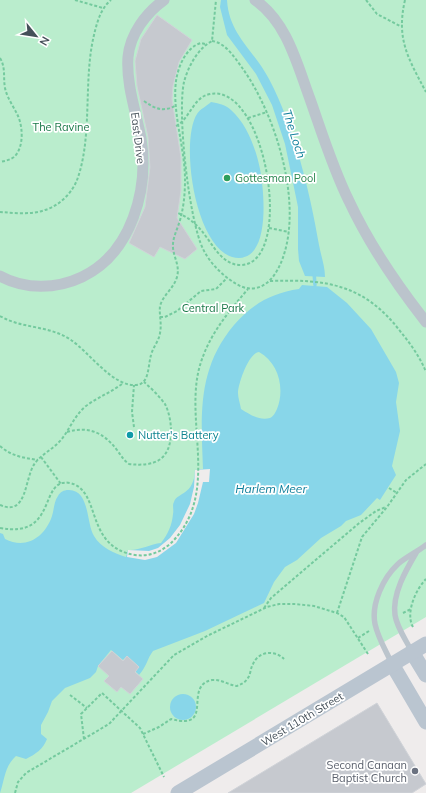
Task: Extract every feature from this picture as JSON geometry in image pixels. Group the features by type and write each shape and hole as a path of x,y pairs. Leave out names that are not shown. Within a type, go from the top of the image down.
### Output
{"main road":[{"name":"West 110th Street","path":"178,793 426,644"},
{"path":"412,652 426,675"},
{"path":"392,664 426,722"}],"street":[{"name":"East Drive","path":"0,276 15,283 29,286 46,286 67,283 98,268 114,252 122,241 132,220 142,181 141,140 131,92 128,67 130,47 141,23 147,15 164,0"},
{"path":"254,0 272,15 283,32 298,68 338,177 358,220 385,263 426,322"}],"lane":[{"path":"392,664 377,630 375,619 376,604 383,585 390,574 398,565 426,545"},
{"path":"412,652 399,626 395,607 404,577 417,552"}],"path":[{"path":"75,0 103,8"},
{"path":"0,212 19,213 44,211 65,197 76,184 83,150 90,56 96,28 103,8 111,0"},
{"path":"212,41 216,0"},
{"path":"366,0 377,14 400,26"},
{"path":"405,0 400,26 408,57 426,92"},
{"path":"0,316 18,323 49,329 64,336 79,346 107,372 123,383 134,385 144,382 148,374 153,349 161,332 160,305 177,278 179,266 173,249 173,239 180,222 184,198 185,164 175,106 176,80 183,61 191,47 212,41 218,42 226,48 237,60 248,77 267,112 280,150 290,203 289,232 283,259 270,281"},
{"path":"205,44 190,68 185,80 183,122 194,223 201,245 209,259 237,285 248,289 256,288 270,281 328,283 351,289 365,297 380,309 403,334 425,366 426,372"},
{"path":"0,58 4,68 5,88 19,117 22,134 16,155 10,159 0,162"},
{"path":"131,92 135,93 156,109 162,110 175,106"},
{"path":"176,126 183,122 194,104 209,94 218,94 227,97 243,111 248,118 258,142 268,181 270,204 268,228 262,249 250,262 242,265 224,259 194,223 178,213"},
{"path":"248,118 267,112"},
{"path":"268,228 289,232"},
{"path":"160,316 165,317 177,311 201,291 216,289 228,278"},
{"path":"0,528 19,530 36,523 52,492 61,484 71,484 82,489 87,495 99,530 110,543 127,553 143,556 150,555 163,549 174,539 186,523 193,507 197,489 197,386 201,363 212,336 225,315 248,289"},
{"path":"67,432 83,429 96,432 106,438 129,464 147,464 161,459 169,446 171,428 169,414 160,398 144,382"},
{"path":"0,506 12,507 20,503 24,497 29,475 38,460 54,447 67,432 81,410 97,398 123,383"},
{"path":"134,385 132,412 134,427"},
{"path":"0,446 6,451 20,457 38,460"},
{"path":"41,457 61,484"},
{"path":"337,612 344,595 358,547 369,528 388,507 406,480 426,464"},
{"path":"389,488 397,493"},
{"path":"264,608 271,598 358,524 381,508 388,507"},
{"path":"413,627 410,621 411,609 418,590 426,580"},
{"path":"15,793 18,782 26,773 106,726 174,655 207,636 264,608 279,604 294,604 314,606 337,612 344,617 368,654"},
{"path":"402,613 411,609"},
{"path":"358,638 370,631"},
{"path":"143,734 159,727 171,719 183,722 191,720 197,713 198,693 205,683 216,680 237,686 248,678 255,661 262,655 271,652 281,656 284,659"},
{"path":"139,684 143,687"},
{"path":"134,690 137,693"},
{"path":"84,739 81,714 102,693 134,722 143,734 154,761 164,777"},
{"path":"70,695 87,708"}],"green space":[{"name":"Central Park","path":"0,0 426,0 426,617 131,793 0,793"}],"water":[{"path":"221,0 227,0 232,23 237,33 269,79 286,117 306,182 324,265 325,277 305,276 299,261 298,207 285,144 272,105 256,74 227,35 220,7"},
{"name":"Gottesman Pool","path":"211,102 222,104 229,108 242,122 250,137 260,169 264,206 261,235 256,247 249,255 239,258 224,253 212,239 202,220 195,196 191,172 190,148 192,128 198,112"},
{"name":"Harlem Meer","path":"302,285 327,287 347,303 371,329 396,372 399,383 396,402 400,431 392,466 396,475 380,500 377,498 361,515 346,521 341,526 321,538 297,560 285,567 274,582 264,603 205,631 153,651 144,669 139,675 135,671 139,667 127,656 123,660 111,650 90,678 65,688 52,701 41,725 41,734 47,739 45,743 39,751 30,757 26,759 16,756 12,760 7,769 0,793 0,533 3,534 5,539 13,542 20,543 34,540 45,530 49,523 59,495 65,490 68,490 75,491 84,501 91,530 100,544 108,550 126,557 128,550 161,543 171,526 173,503 178,496 189,489 192,485 195,470 203,469 202,411 207,376 213,358 234,325 255,305 280,293 299,289","holes":["259,352 266,357 276,370 280,385 280,393 277,409 274,414 270,418 262,419 241,409 238,389 248,363 255,353"]},
{"path":"183,694 192,698 196,707 192,716 183,720 174,716 170,707 174,698"}],"pier":[{"path":"210,469 209,482 203,482 194,514 176,543 157,557 145,560 127,557 128,550 149,551 158,548 170,538 180,525 190,504 194,487 195,470"}],"building":[{"path":"157,15 192,40 179,62 173,86 172,99 181,158 181,190 177,218 197,249 185,259 160,247 154,257 129,243 145,207 150,167 148,137 137,86 135,61 141,39"},
{"path":"112,651 123,661 127,656 139,667 135,672 143,679 130,694 121,687 117,692 104,681 109,676 98,666"},
{"path":"377,703 426,784 412,793 228,793"}],"waterway":[{"name":"The Loch","path":"314,272 315,285"}],"place":[{"name":"Gottesman Pool","path":"227,178"},
{"name":"Nutter's Battery","path":"130,435"},
{"name":"Second Canaan Baptist Church","path":"415,771"}],"park label":[{"name":"The Ravine","path":"61,127"}]}
